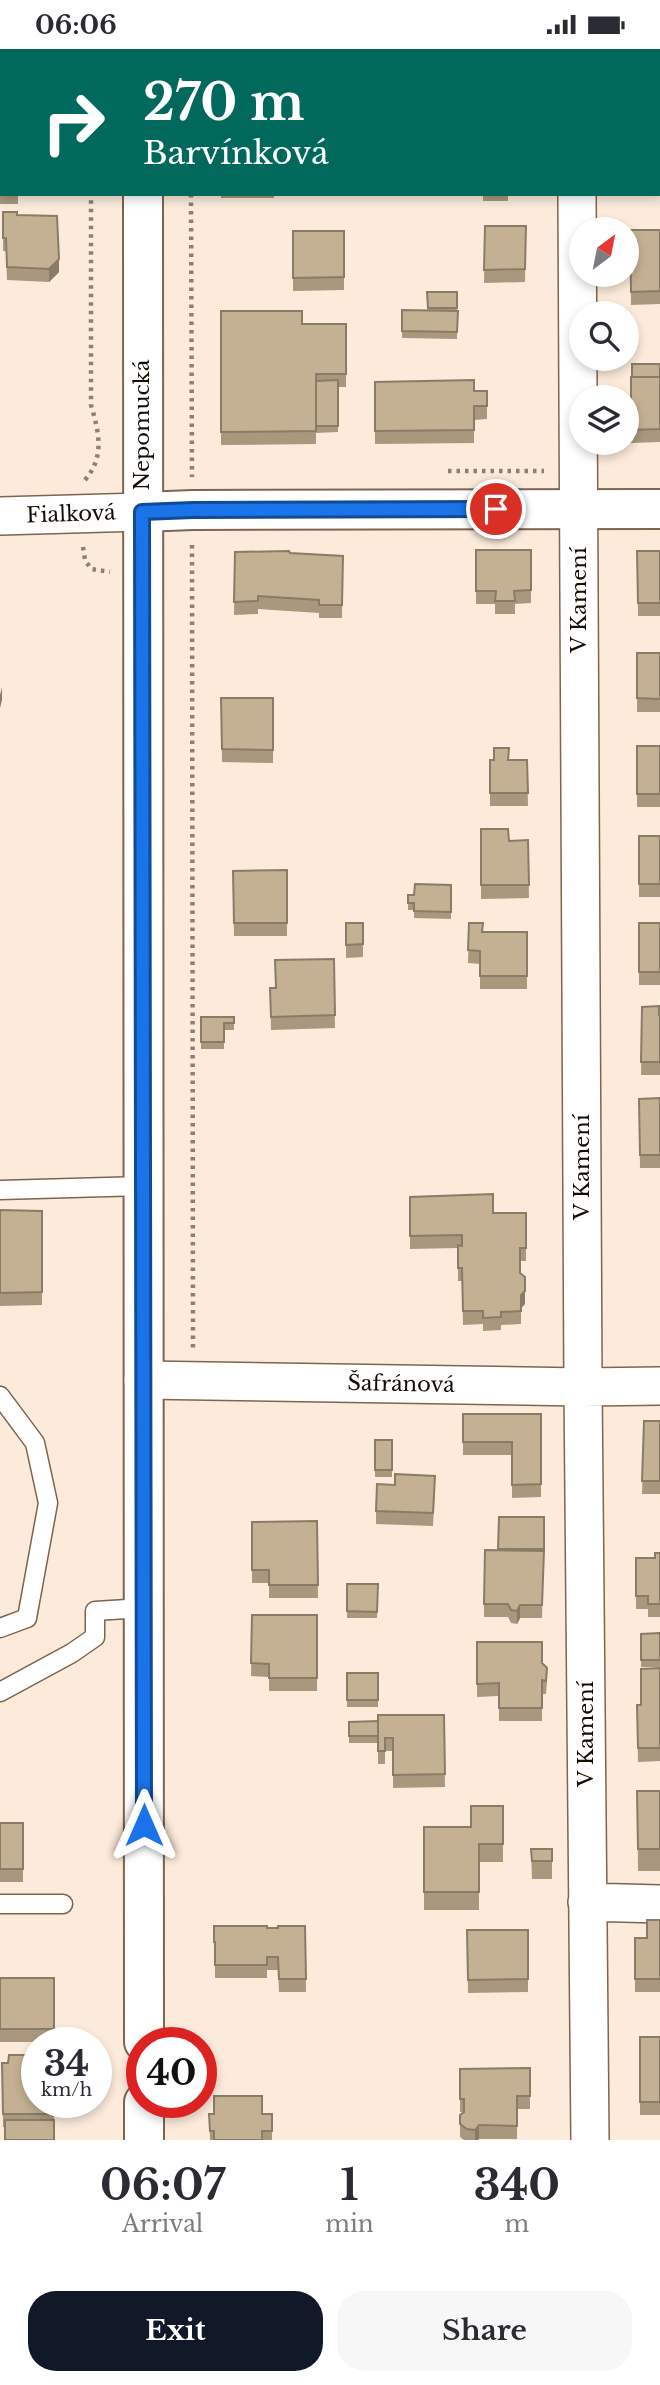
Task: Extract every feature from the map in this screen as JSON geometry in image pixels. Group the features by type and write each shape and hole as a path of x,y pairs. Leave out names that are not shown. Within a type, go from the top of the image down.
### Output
{"street":[{"name":"Nepomucká","path":"143,196 144,2027"},
{"name":"V Kamení","path":"577,196 590,2140"},
{"path":"142,512 660,509"},
{"name":"Fialková","path":"0,516 142,512"},
{"name":"Šafránová","path":"143,1380 660,1387"},
{"path":"587,1902 660,1903"},
{"path":"144,2118 144,2140"}],"lane":[{"path":"0,1190 142,1186"},
{"path":"0,1395 36,1443 48,1503 27,1618 0,1628"},
{"path":"0,1692 72,1653 95,1637 95,1611 143,1608"},
{"path":"0,1904 64,1905"}],"path":[{"path":"90,196 91,405 99,451"},
{"path":"191,196 193,1381"}],"building":[{"path":"3,212 57,216 59,259 49,269 7,267"},
{"path":"485,226 526,226 525,269 484,270"},
{"path":"639,230 660,230 660,291 631,292 631,287 639,287"},
{"path":"293,231 344,231 344,277 293,278"},
{"path":"427,292 457,292 457,308 428,308"},
{"path":"402,310 458,311 457,332 402,331"},
{"path":"221,311 302,311 302,324 346,324 346,374 316,374 316,431 221,432"},
{"path":"639,364 660,364 660,377 632,377 632,371 639,371"},
{"path":"631,377 660,377 660,429 639,430 639,385 631,385"},
{"path":"338,380 338,426 316,426 316,381"},
{"path":"474,380 474,391 487,391 487,406 474,406 474,430 375,431 375,382"},
{"path":"476,550 531,550 531,590 514,591 515,601 495,601 496,591 476,591"},
{"path":"289,551 343,556 342,605 319,605 319,600 258,596 258,601 234,602 235,552"},
{"path":"637,551 660,551 660,603 638,603"},
{"path":"637,653 660,653 660,699 637,698"},
{"path":"221,698 273,698 273,750 222,749"},
{"path":"637,746 660,746 660,794 637,794"},
{"path":"494,748 509,748 508,760 527,760 528,793 490,793 490,760 494,760"},
{"path":"481,829 508,829 509,841 528,840 529,885 481,885"},
{"path":"639,836 660,836 660,884 639,884"},
{"path":"287,870 287,923 234,923 233,871"},
{"path":"415,884 451,885 451,912 414,911 414,903 408,903 408,895 414,895"},
{"path":"346,923 363,923 363,944 346,945"},
{"path":"469,923 483,923 482,932 527,932 527,976 480,976 480,951 468,950"},
{"path":"639,923 660,923 660,972 639,972"},
{"path":"334,959 335,1015 271,1017 270,988 276,988 275,960"},
{"path":"659,1006 660,1062 641,1062 642,1007"},
{"path":"201,1017 234,1017 234,1023 224,1023 224,1042 201,1042"},
{"path":"660,1098 660,1155 640,1155 639,1099"},
{"path":"493,1194 493,1213 526,1213 526,1248 520,1248 520,1273 525,1277 525,1291 521,1295 521,1311 501,1312 501,1317 483,1318 483,1311 463,1311 462,1268 458,1268 458,1245 462,1246 462,1235 410,1236 410,1197"},
{"path":"0,1210 42,1211 42,1292 0,1293"},
{"path":"463,1414 541,1414 541,1484 512,1485 512,1442 463,1442"},
{"path":"644,1421 660,1421 660,1481 642,1481"},
{"path":"375,1440 392,1440 392,1470 375,1470"},
{"path":"395,1474 435,1476 433,1513 376,1511 377,1484 395,1485"},
{"path":"499,1517 544,1517 544,1549 498,1549"},
{"path":"317,1521 318,1585 269,1585 269,1570 252,1570 252,1522"},
{"path":"485,1550 544,1551 542,1605 520,1605 517,1611 511,1610 508,1604 484,1604"},
{"path":"655,1553 660,1553 660,1604 648,1604 648,1596 636,1596 636,1558 655,1558"},
{"path":"347,1584 378,1584 377,1612 347,1611"},
{"path":"252,1615 317,1615 317,1678 269,1678 269,1664 251,1663"},
{"path":"660,1633 660,1660 641,1660 641,1634"},
{"path":"477,1642 542,1642 542,1663 547,1668 546,1681 542,1680 542,1708 499,1708 499,1683 477,1684"},
{"path":"660,1668 660,1748 638,1748 637,1705 641,1705 641,1669"},
{"path":"347,1673 378,1673 378,1700 347,1700"},
{"path":"378,1715 444,1715 445,1774 393,1775 393,1738 385,1738 385,1751 378,1751"},
{"path":"378,1721 378,1736 349,1736 349,1722"},
{"path":"637,1791 660,1791 660,1849 638,1849"},
{"path":"471,1806 503,1806 503,1844 479,1844 479,1892 424,1892 424,1827 471,1827"},
{"path":"0,1823 23,1823 23,1869 0,1869"},
{"path":"531,1849 552,1849 552,1861 532,1861"},
{"path":"647,1920 660,1920 660,1979 635,1979 635,1938 647,1938"},
{"path":"214,1926 305,1926 306,1979 279,1979 278,1957 267,1957 267,1965 215,1965"},
{"path":"467,1930 528,1930 528,1979 468,1980"},
{"path":"0,1978 54,1978 54,2027 0,2029"},
{"path":"640,2037 660,2037 660,2102 640,2102"},
{"path":"9,2055 21,2055 21,2114 3,2114 2,2063 8,2063"},
{"path":"530,2068 530,2096 517,2096 517,2126 479,2125 475,2130 460,2124 464,2099 460,2099 460,2069"},
{"path":"217,2096 262,2096 262,2114 272,2114 272,2131 262,2131 262,2140 214,2140 214,2131 210,2131 209,2118 217,2118"},
{"path":"5,2120 54,2120 54,2140 5,2140"}],"route":[{"path":"144,1825 142,512 496,509"}]}
